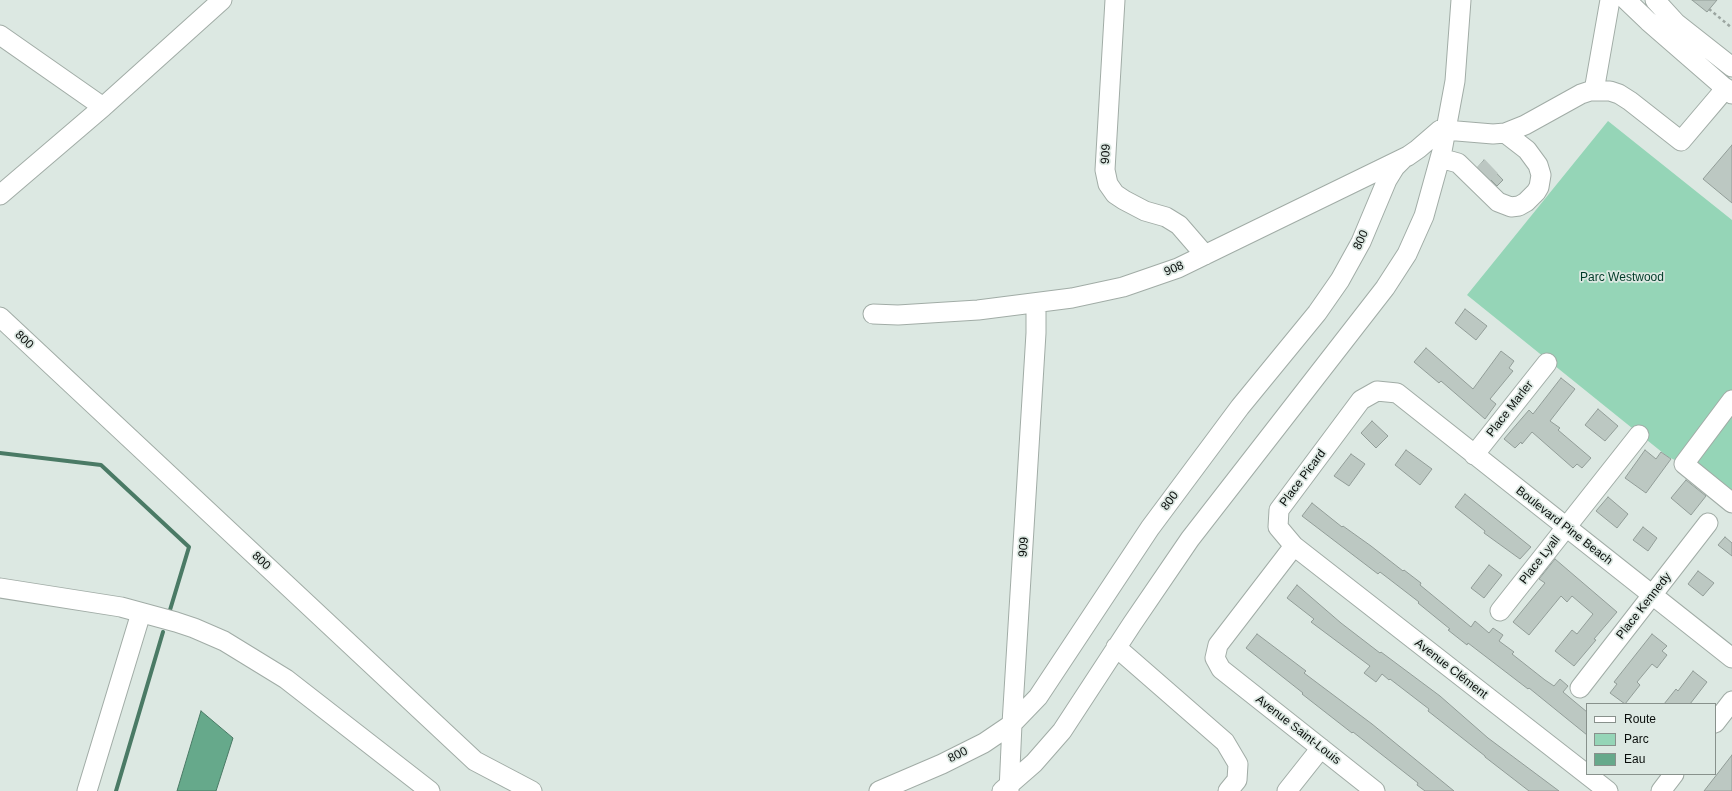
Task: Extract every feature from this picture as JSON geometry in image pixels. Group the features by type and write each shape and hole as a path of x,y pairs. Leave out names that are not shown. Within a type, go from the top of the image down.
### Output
{"street":[{"path":"0,195 103,107 222,0"},
{"name":"909","path":"1115,0 1105,170 1108,184 1115,194 1124,200 1145,211 1166,217 1179,225 1205,255"},
{"path":"1007,789 1034,763 1062,731 1116,647 1194,534 1397,270 1407,254 1424,216 1441,155 1455,81 1461,0"},
{"path":"1594,91 1610,0"},
{"path":"1446,130 1474,133 1505,133 1525,125 1581,94 1594,91 1610,91 1619,94 1630,101 1681,141 1729,91 1626,0"},
{"path":"1655,0 1676,23 1732,66"},
{"path":"0,35 103,107"},
{"name":"908","path":"872,314 928,314 1036,304 1122,287 1178,268 1205,255 1408,156 1437,132 1446,130"},
{"path":"1441,155 1458,163 1492,197 1504,205 1511,207 1519,206 1526,202 1536,192 1539,187 1541,175 1536,161 1527,150 1505,133"},
{"path":"1441,155 1463,155 1472,160 1478,166"},
{"name":"800","path":"879,791 942,764 977,746 1012,724 1038,697 1150,528 1205,453 1337,285 1355,255 1387,180 1395,167 1408,156"},
{"path":"1497,186 1503,193 1514,199 1526,199 1536,192"},
{"name":"909","path":"1007,789 1036,341 1036,304"},
{"name":"800","path":"0,317 384,678 475,761 532,791"},
{"name":"Place Marler","path":"1474,454 1547,362"},
{"name":"Place Picard","path":"1294,546 1278,527 1279,510 1361,400 1377,391 1397,393"},
{"name":"Boulevard Pine Beach","path":"1397,393 1732,658"},
{"path":"1732,400 1684,464 1732,503"},
{"name":"Place Lyall","path":"1500,611 1639,435"},
{"name":"Place Kennedy","path":"1580,688 1708,523"},
{"name":"Avenue Saint-Louis","path":"1294,546 1218,645 1216,658 1221,669 1375,791"},
{"name":"Avenue Clément","path":"1294,546 1586,774"},
{"path":"0,588 73,598 141,613 194,628 224,641 264,665 307,695 430,791"},
{"path":"87,791 141,613"},
{"path":"1116,647 1225,742 1238,764 1237,780 1228,791"},
{"path":"1716,722 1732,701"},
{"path":"1287,791 1321,748"},
{"name":"Avenue Clément","path":"1587,775 1608,791"},
{"path":"1661,791 1673,775"}],"path":[{"path":"1709,9 1732,28"}],"green space":[{"name":"Parc Westwood","path":"1608,121 1732,220 1732,503 1684,464 1668,457 1467,295"}],"water":[{"path":"201,711 233,738 216,791 177,791"}],"building":[{"path":"1692,0 1717,0 1707,12"},
{"path":"1732,145 1732,203 1703,179"},
{"path":"1484,160 1503,180 1497,186 1478,167"},
{"path":"1465,309 1487,326 1476,340 1455,323"},
{"path":"1426,348 1473,389 1501,351 1514,361 1509,368 1513,371 1490,399 1496,404 1485,419 1441,381 1439,383 1414,362"},
{"path":"1561,378 1575,389 1550,421 1560,428 1558,430 1591,458 1582,468 1577,464 1573,468 1532,432 1522,444 1521,442 1515,448 1504,439 1529,410 1533,414"},
{"path":"1598,409 1618,426 1605,441 1585,425"},
{"path":"1372,421 1388,436 1376,448 1361,433"},
{"path":"1406,450 1432,469 1420,485 1395,465"},
{"path":"1645,450 1656,459 1661,452 1671,459 1646,493 1625,478"},
{"path":"1351,454 1365,464 1349,486 1334,476"},
{"path":"1686,480 1706,496 1691,515 1671,498"},
{"path":"1465,494 1531,547 1520,559 1484,533 1485,531 1455,507"},
{"path":"1608,497 1628,514 1617,528 1596,511"},
{"path":"1312,503 1342,527 1343,526 1421,583 1420,585 1471,627 1475,621 1489,633 1493,628 1503,635 1499,641 1514,652 1512,654 1545,680 1554,686 1560,679 1568,686 1563,692 1586,711 1586,734 1529,688 1528,689 1468,643 1467,645 1448,630 1450,629 1418,603 1419,602 1380,572 1378,574 1302,516"},
{"path":"1643,527 1657,538 1648,551 1633,540"},
{"path":"1725,537 1732,543 1732,556 1718,545"},
{"path":"1555,559 1617,612 1574,666 1555,651 1572,630 1577,634 1593,614 1572,596 1567,602 1561,596 1529,635 1513,622 1545,583 1539,579"},
{"path":"1489,565 1502,575 1484,598 1471,588"},
{"path":"1698,571 1714,583 1703,596 1688,584"},
{"path":"1297,585 1341,623 1440,696 1488,738 1559,791 1529,791 1390,679 1389,680 1382,674 1376,682 1364,673 1370,666 1311,622 1314,619 1287,598"},
{"path":"1257,634 1306,671 1304,673 1372,724 1454,791 1425,791 1417,785 1418,783 1302,694 1303,693 1246,648"},
{"path":"1652,634 1667,646 1662,651 1667,655 1657,668 1652,664 1637,682 1640,685 1626,703 1610,693 1617,684 1614,682"},
{"path":"1693,671 1707,682 1691,703 1665,703 1676,689 1678,691"},
{"path":"1732,755 1732,791 1704,791"}],"waterway":[{"path":"0,453 101,465 189,547 170,610"},
{"path":"116,791 163,632"}],"tunnel":[{"path":"1478,166 1497,186"}]}
